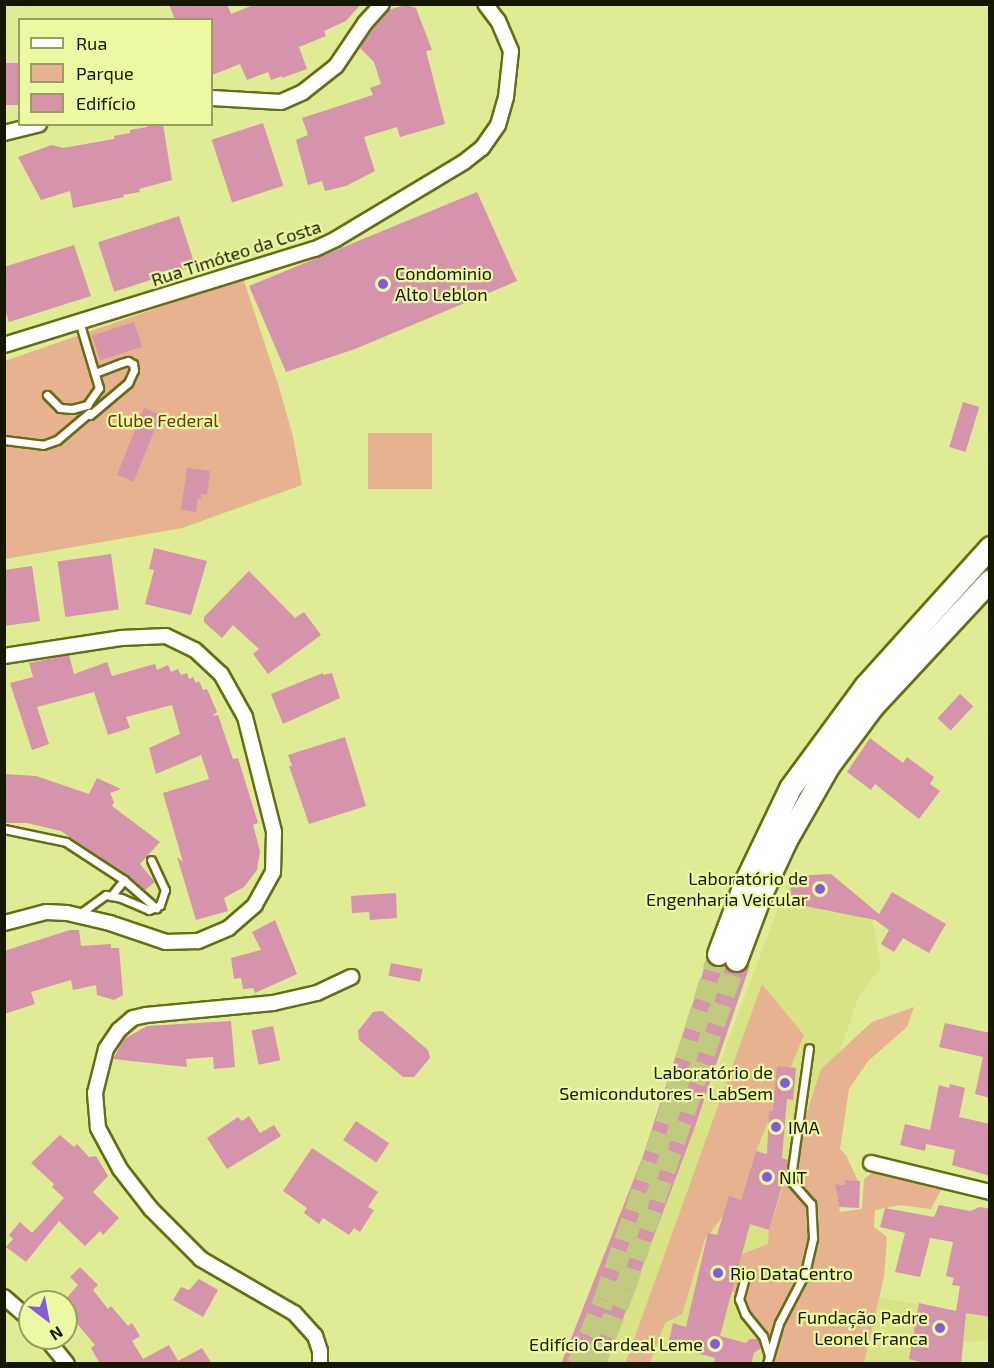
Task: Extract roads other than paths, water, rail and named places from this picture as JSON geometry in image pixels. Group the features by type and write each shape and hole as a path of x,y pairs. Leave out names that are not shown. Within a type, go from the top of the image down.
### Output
{"highway":[{"path":"990,547 865,686 790,788 745,882 727,957 760,896 786,840 829,765 873,707 990,580"}],"street":[{"path":"213,98 281,102 303,92 336,66 365,23 382,4"},
{"name":"Rua Timóteo da Costa","path":"4,345 315,249 336,239 464,162 482,148 498,125 506,97 511,51 498,21 485,4"},
{"path":"4,133 31,126"},
{"path":"4,656 121,638 166,636 195,650 221,674 245,717 274,832 273,872 255,905 230,928 198,942 166,942 78,915 46,912 4,923"},
{"path":"320,1364 320,1351 315,1336 294,1312 201,1259 152,1209 120,1168 98,1128 95,1093 106,1049 119,1030 133,1018 156,1013 273,1003 317,993 351,977"},
{"path":"871,1163 990,1192"},
{"path":"4,1297 18,1309"},
{"path":"56,1350 67,1364"}],"lane":[{"path":"47,395 60,408 87,405 99,388 80,321"},
{"path":"4,440 43,445 57,440 128,383 134,370 133,364 128,361 95,373"},
{"path":"87,405 90,415"},
{"path":"4,829 66,842 124,880 156,908"},
{"path":"78,915 106,895 149,910 160,905 165,890 151,860"},
{"path":"111,896 124,880"},
{"path":"768,1360 779,1323 805,1273 813,1238 811,1204 792,1182 791,1177 809,1048"},
{"path":"745,1276 739,1299 745,1314 763,1336 768,1360"}],"tunnel":[{"path":"577,1364 604,1299 667,1119 718,954"},
{"path":"594,1364 625,1288 736,960"}],"place":[{"name":"Condominio Alto Leblon","path":"383,284"},
{"name":"Laboratório de Engenharia Veicular","path":"820,889"},
{"name":"Laboratório de Semicondutores - LabSem","path":"785,1083"},
{"name":"IMA","path":"776,1127"},
{"name":"NIT","path":"767,1177"},
{"name":"Rio DataCentro","path":"718,1273"},
{"name":"Fundação Padre Leonel Franca","path":"940,1328"},
{"name":"Edifício Cardeal Leme","path":"715,1344"}],"park label":[{"name":"Clube Federal","path":"163,420"}]}
